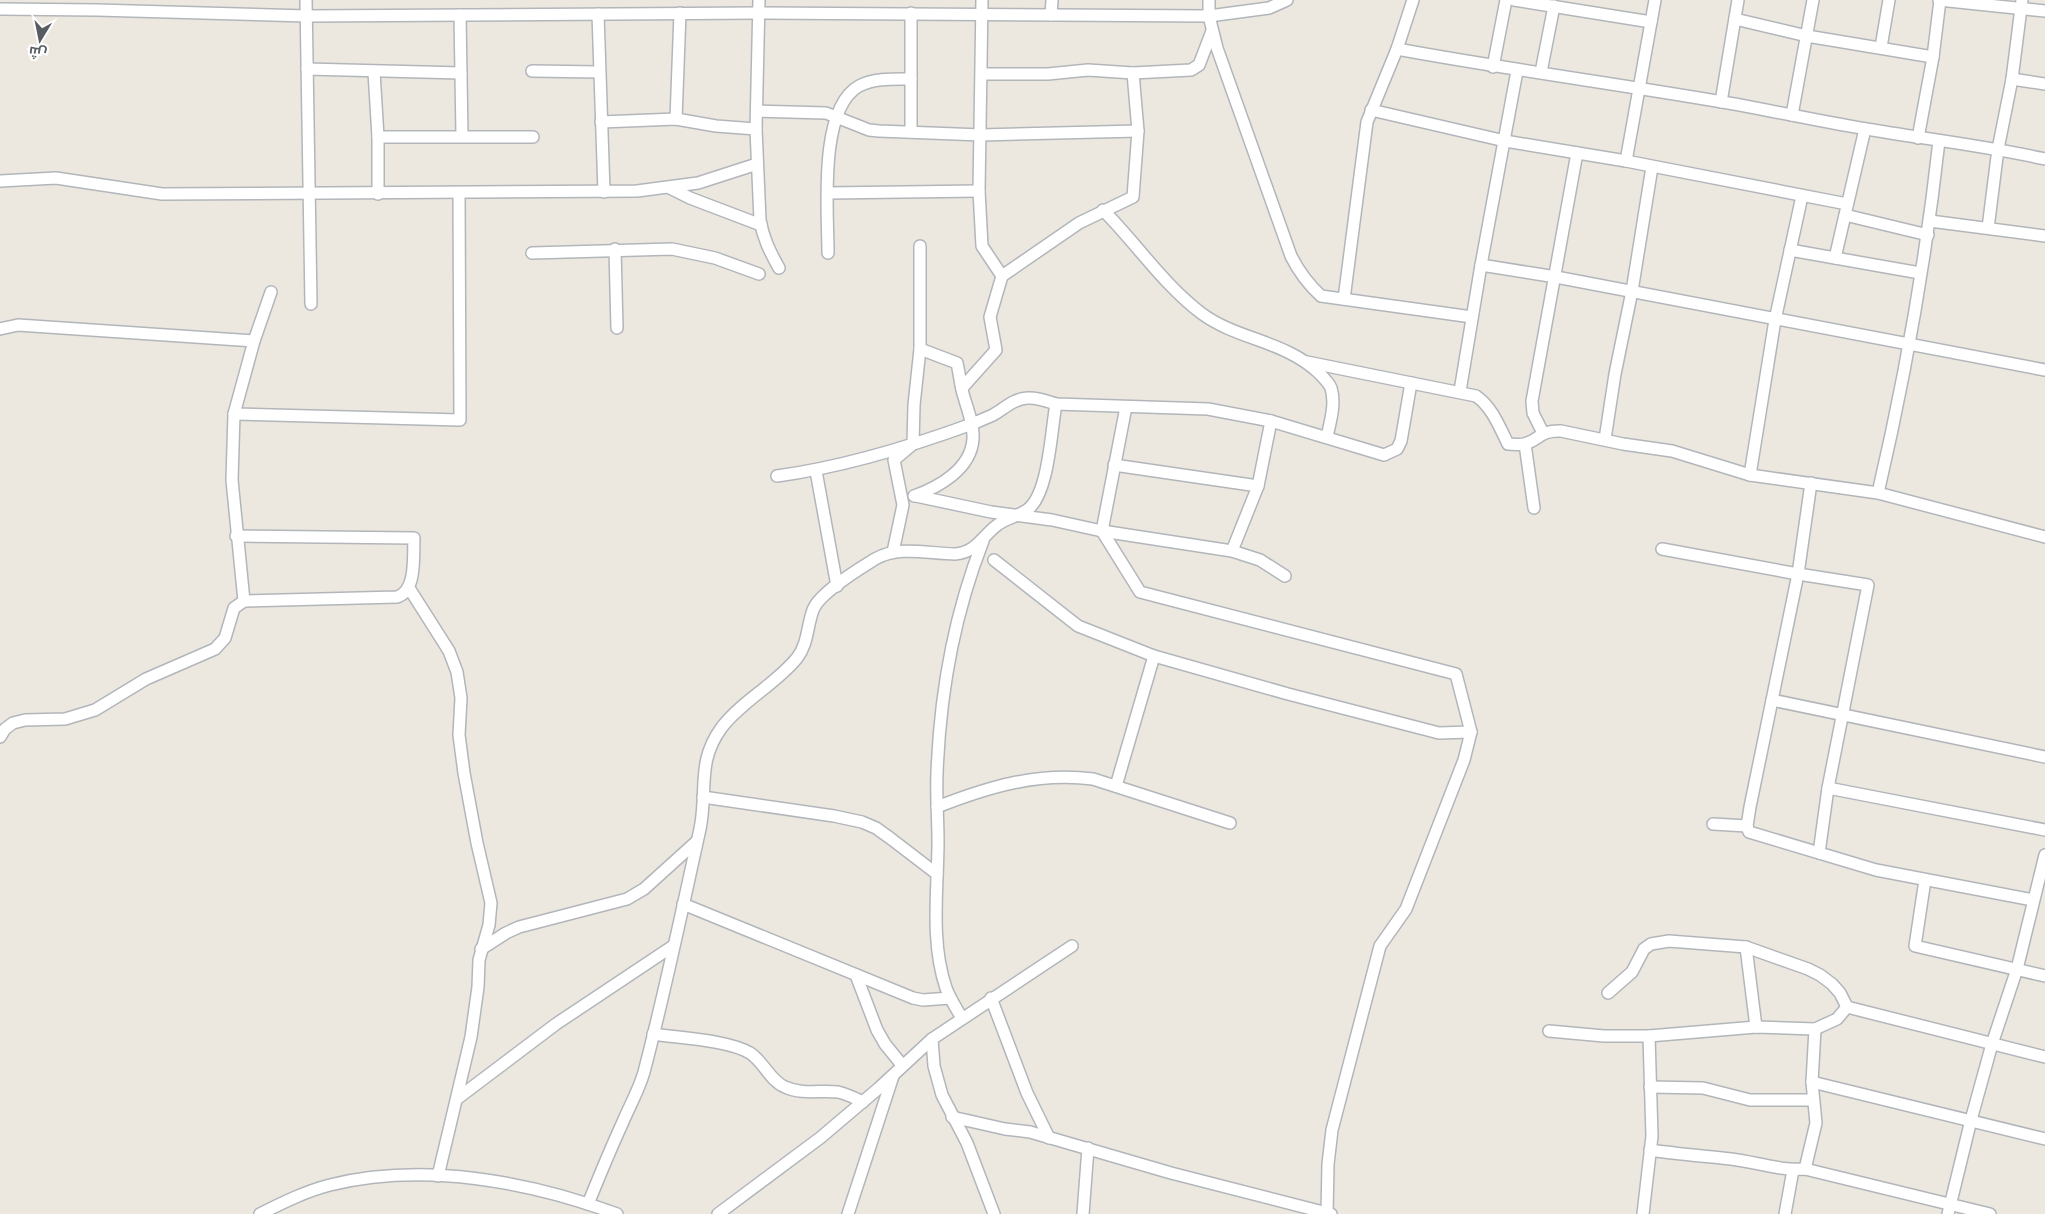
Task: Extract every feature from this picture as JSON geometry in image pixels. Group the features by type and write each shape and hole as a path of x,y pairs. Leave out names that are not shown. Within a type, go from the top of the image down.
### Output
{"street":[{"path":"7,0 13,10"},
{"path":"306,0 311,304"},
{"path":"759,0 756,129 761,225 768,248 779,268"},
{"path":"982,0 979,191 982,246 1002,276"},
{"path":"1051,14 1052,0"},
{"path":"1209,0 1209,16 1217,48 1298,270 1321,296 1472,317"},
{"path":"0,9 307,16 759,12 1209,16 1268,8 1287,0"},
{"path":"1344,299 1363,146 1371,110 1397,49 1413,0"},
{"path":"1493,67 1506,0"},
{"path":"1514,0 1651,22"},
{"path":"1626,161 1655,0"},
{"path":"1721,102 1738,0"},
{"path":"1792,116 1813,0"},
{"path":"1881,47 1889,0"},
{"path":"1918,138 1934,57 1939,0 2021,5 2045,12"},
{"path":"1988,228 1998,149 2012,79 2021,5"},
{"path":"1541,72 1554,6"},
{"path":"676,119 680,13"},
{"path":"911,13 911,132"},
{"path":"598,14 604,192"},
{"path":"460,15 462,136"},
{"path":"1735,19 1807,36 1934,57"},
{"path":"982,74 1048,74 1088,70 1133,73 1191,70 1199,65 1212,30"},
{"path":"1397,49 1517,71 1541,72 1721,102 1918,138 1998,149 2045,159"},
{"path":"307,69 461,73"},
{"path":"532,71 599,72"},
{"path":"1460,391 1517,71"},
{"path":"374,72 378,137 378,194"},
{"path":"962,388 996,350 990,317 1002,276 1079,223 1133,197 1138,131 1133,73"},
{"path":"828,253 830,137 842,102 850,92 859,86 884,80 911,79"},
{"path":"2012,79 2045,84"},
{"path":"1371,110 1505,141 1626,161 1802,196 1928,235"},
{"path":"757,112 813,112 836,116 869,130 981,135 1138,131"},
{"path":"601,122 676,119 716,126 756,129"},
{"path":"1836,258 1865,129"},
{"path":"378,137 532,137"},
{"path":"1878,493 1895,420 1928,235 1939,141"},
{"path":"1543,433 1533,413 1532,401 1577,153"},
{"path":"0,181 56,178 162,194 604,192 670,188 698,183 757,164"},
{"path":"1605,439 1652,167"},
{"path":"670,188 690,198 761,225"},
{"path":"828,193 979,191"},
{"path":"234,414 460,420 459,193"},
{"path":"1750,475 1774,320 1802,196"},
{"path":"1104,210 1171,287 1202,314 1222,325 1288,351 1307,362 1331,387 1332,409 1327,437"},
{"path":"1930,221 2045,236"},
{"path":"893,552 900,525 903,500 894,460 913,444 914,405 920,349 920,246"},
{"path":"532,253 615,249 672,249 715,258 759,274"},
{"path":"615,249 617,328"},
{"path":"1790,250 1920,273"},
{"path":"1481,265 1632,291 1774,320 2045,370"},
{"path":"244,601 241,561 236,536 232,480 234,414 254,341 271,292"},
{"path":"0,329 18,325 254,341"},
{"path":"0,338 18,325"},
{"path":"903,500 916,496 944,481 956,472 965,460 973,440 972,424 962,388 958,363 920,349"},
{"path":"1307,362 1460,391 1476,396 1484,401 1508,444 1524,444 1543,433 1561,431 1623,444 1672,451 1750,475 1878,493 2045,537"},
{"path":"777,476 816,471 913,444 972,424 993,415 1018,400 1036,398 1056,404 1208,409 1271,421 1327,437 1379,455 1393,452 1401,441 1411,383"},
{"path":"588,1204 643,1076 700,830 707,755 713,740 739,709 798,656 804,644 814,606 837,586 877,558 893,552 962,553 976,547 998,524 1028,510 1041,491 1056,404"},
{"path":"952,1117 1005,1129 1030,1132 1171,1173 1329,1214 1328,1164 1332,1130 1380,946 1406,909 1464,760 1471,732 1456,674 1140,592 1102,531 1126,407"},
{"path":"1232,551 1258,486 1271,421"},
{"path":"1524,444 1534,508"},
{"path":"1114,465 1258,486"},
{"path":"816,471 837,586"},
{"path":"1811,483 1798,574 1747,826 1748,832 1876,870 1925,880 2038,893"},
{"path":"916,496 966,508 1232,551 1260,560 1285,576"},
{"path":"0,737 5,729 14,723 25,720 65,719 95,710 146,679 215,649 225,638 234,608 244,601 397,597 404,594 409,588 414,538 236,536"},
{"path":"962,1018 950,998 944,979 939,949 936,915 937,775 941,720 949,658 963,597 984,539"},
{"path":"1662,549 1868,585 1844,716 1828,788 1819,853"},
{"path":"994,560 1078,626 1154,656 1288,694 1439,733 1471,732"},
{"path":"409,588 445,644 457,672 461,698 459,735 464,772 476,843 491,903 489,925 481,949 476,1008 458,1098 438,1176"},
{"path":"1116,786 1154,656"},
{"path":"1772,700 2045,757"},
{"path":"938,807 982,790 1007,783 1044,777 1071,776 1092,779 1116,786 1230,823"},
{"path":"1828,788 2045,830"},
{"path":"703,797 841,817 862,822 876,828 937,874"},
{"path":"1713,824 1747,826"},
{"path":"481,949 506,932 519,927 626,899 651,883 696,842"},
{"path":"1949,1209 1992,1044 2038,893 2045,855"},
{"path":"1925,880 1915,946 2045,976"},
{"path":"682,904 913,998 924,1000 950,998"},
{"path":"1608,993 1632,972 1640,955 1651,944 1668,941 1746,948 1820,975 1840,992 1847,1007"},
{"path":"458,1098 556,1024 673,946"},
{"path":"718,1214 754,1185 802,1152 863,1102 932,1039 991,998 1072,946"},
{"path":"1746,948 1756,1027"},
{"path":"848,1214 898,1069 877,1030 856,975"},
{"path":"991,998 1026,1092 1049,1138"},
{"path":"1549,1031 1604,1036 1649,1036 1756,1027 1815,1029 1837,1019 1847,1007"},
{"path":"1847,1007 2045,1057"},
{"path":"1785,1214 1816,1124 1812,1082 1815,1029"},
{"path":"653,1034 733,1046 751,1053 760,1060 776,1081 785,1087 816,1092 837,1092 863,1102"},
{"path":"1643,1214 1652,1136 1649,1036"},
{"path":"932,1039 934,1066 942,1095 967,1143 994,1214"},
{"path":"1812,1082 2045,1139"},
{"path":"1650,1087 1703,1088 1750,1100 1813,1100"},
{"path":"1083,1214 1088,1148"},
{"path":"1650,1150 1709,1158 1732,1159 1799,1170 1949,1209 1990,1214"},
{"path":"260,1214 288,1200 330,1185 380,1177 438,1176 494,1181 588,1204 616,1214"}]}
